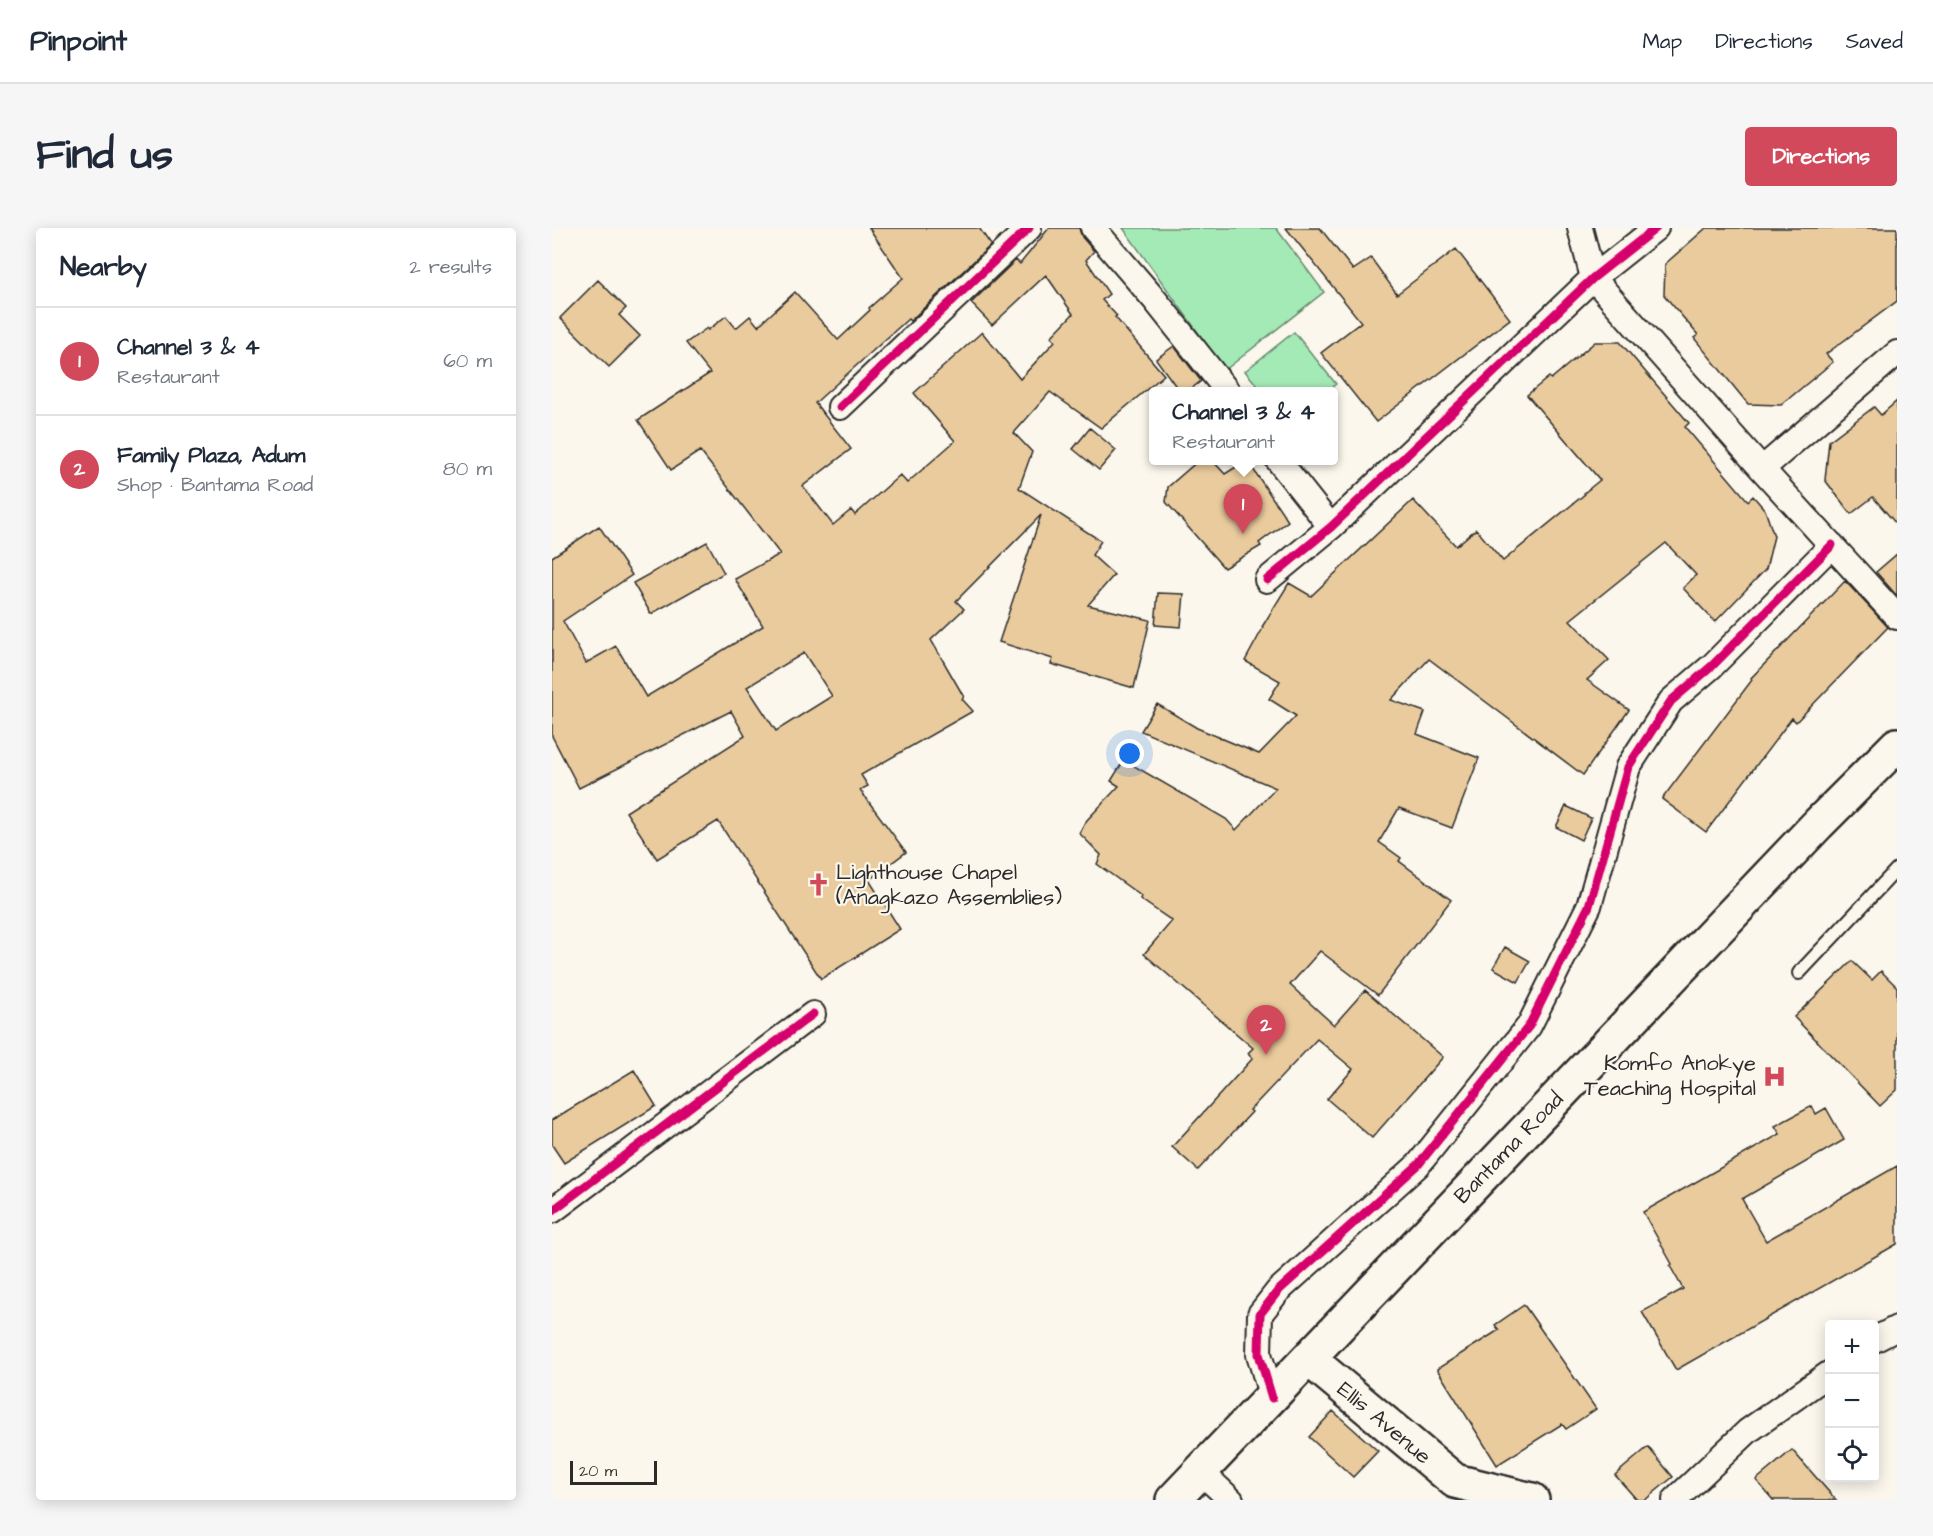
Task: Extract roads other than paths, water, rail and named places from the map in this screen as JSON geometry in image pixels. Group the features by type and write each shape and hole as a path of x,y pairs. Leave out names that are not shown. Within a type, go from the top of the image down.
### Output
{"main road":[{"name":"Bantama Road","path":"1173,1500 1818,824 1897,745"},
{"name":"Ellis Avenue","path":"1309,1359 1457,1491 1532,1500"}],"street":[{"path":"840,407 1029,228"},
{"path":"1093,228 1155,300 1224,387"},
{"path":"1580,228 1593,278 1897,617"},
{"path":"1267,580 1331,527 1593,278 1656,228"},
{"path":"1762,469 1897,353"},
{"path":"1282,465 1331,527"},
{"path":"1272,1398 1259,1354 1260,1314 1278,1291 1418,1165 1529,1026 1588,906 1629,767 1671,701 1712,666 1832,545"},
{"path":"552,1211 813,1014"},
{"path":"1879,1338 1897,1328"},
{"path":"1675,1500 1748,1431 1829,1374"},
{"path":"1200,1471 1231,1500"}],"lane":[{"path":"1798,973 1897,869"}],"place":[{"name":"Channel 3 & 4","path":"1243,534"},
{"name":"Lighthouse Chapel (Anagkazo Assemblies)","path":"818,885"},
{"name":"Family Plaza, Adum","path":"1266,1055"},
{"name":"Komfo Anokye Teaching Hospital","path":"1774,1076"}]}
